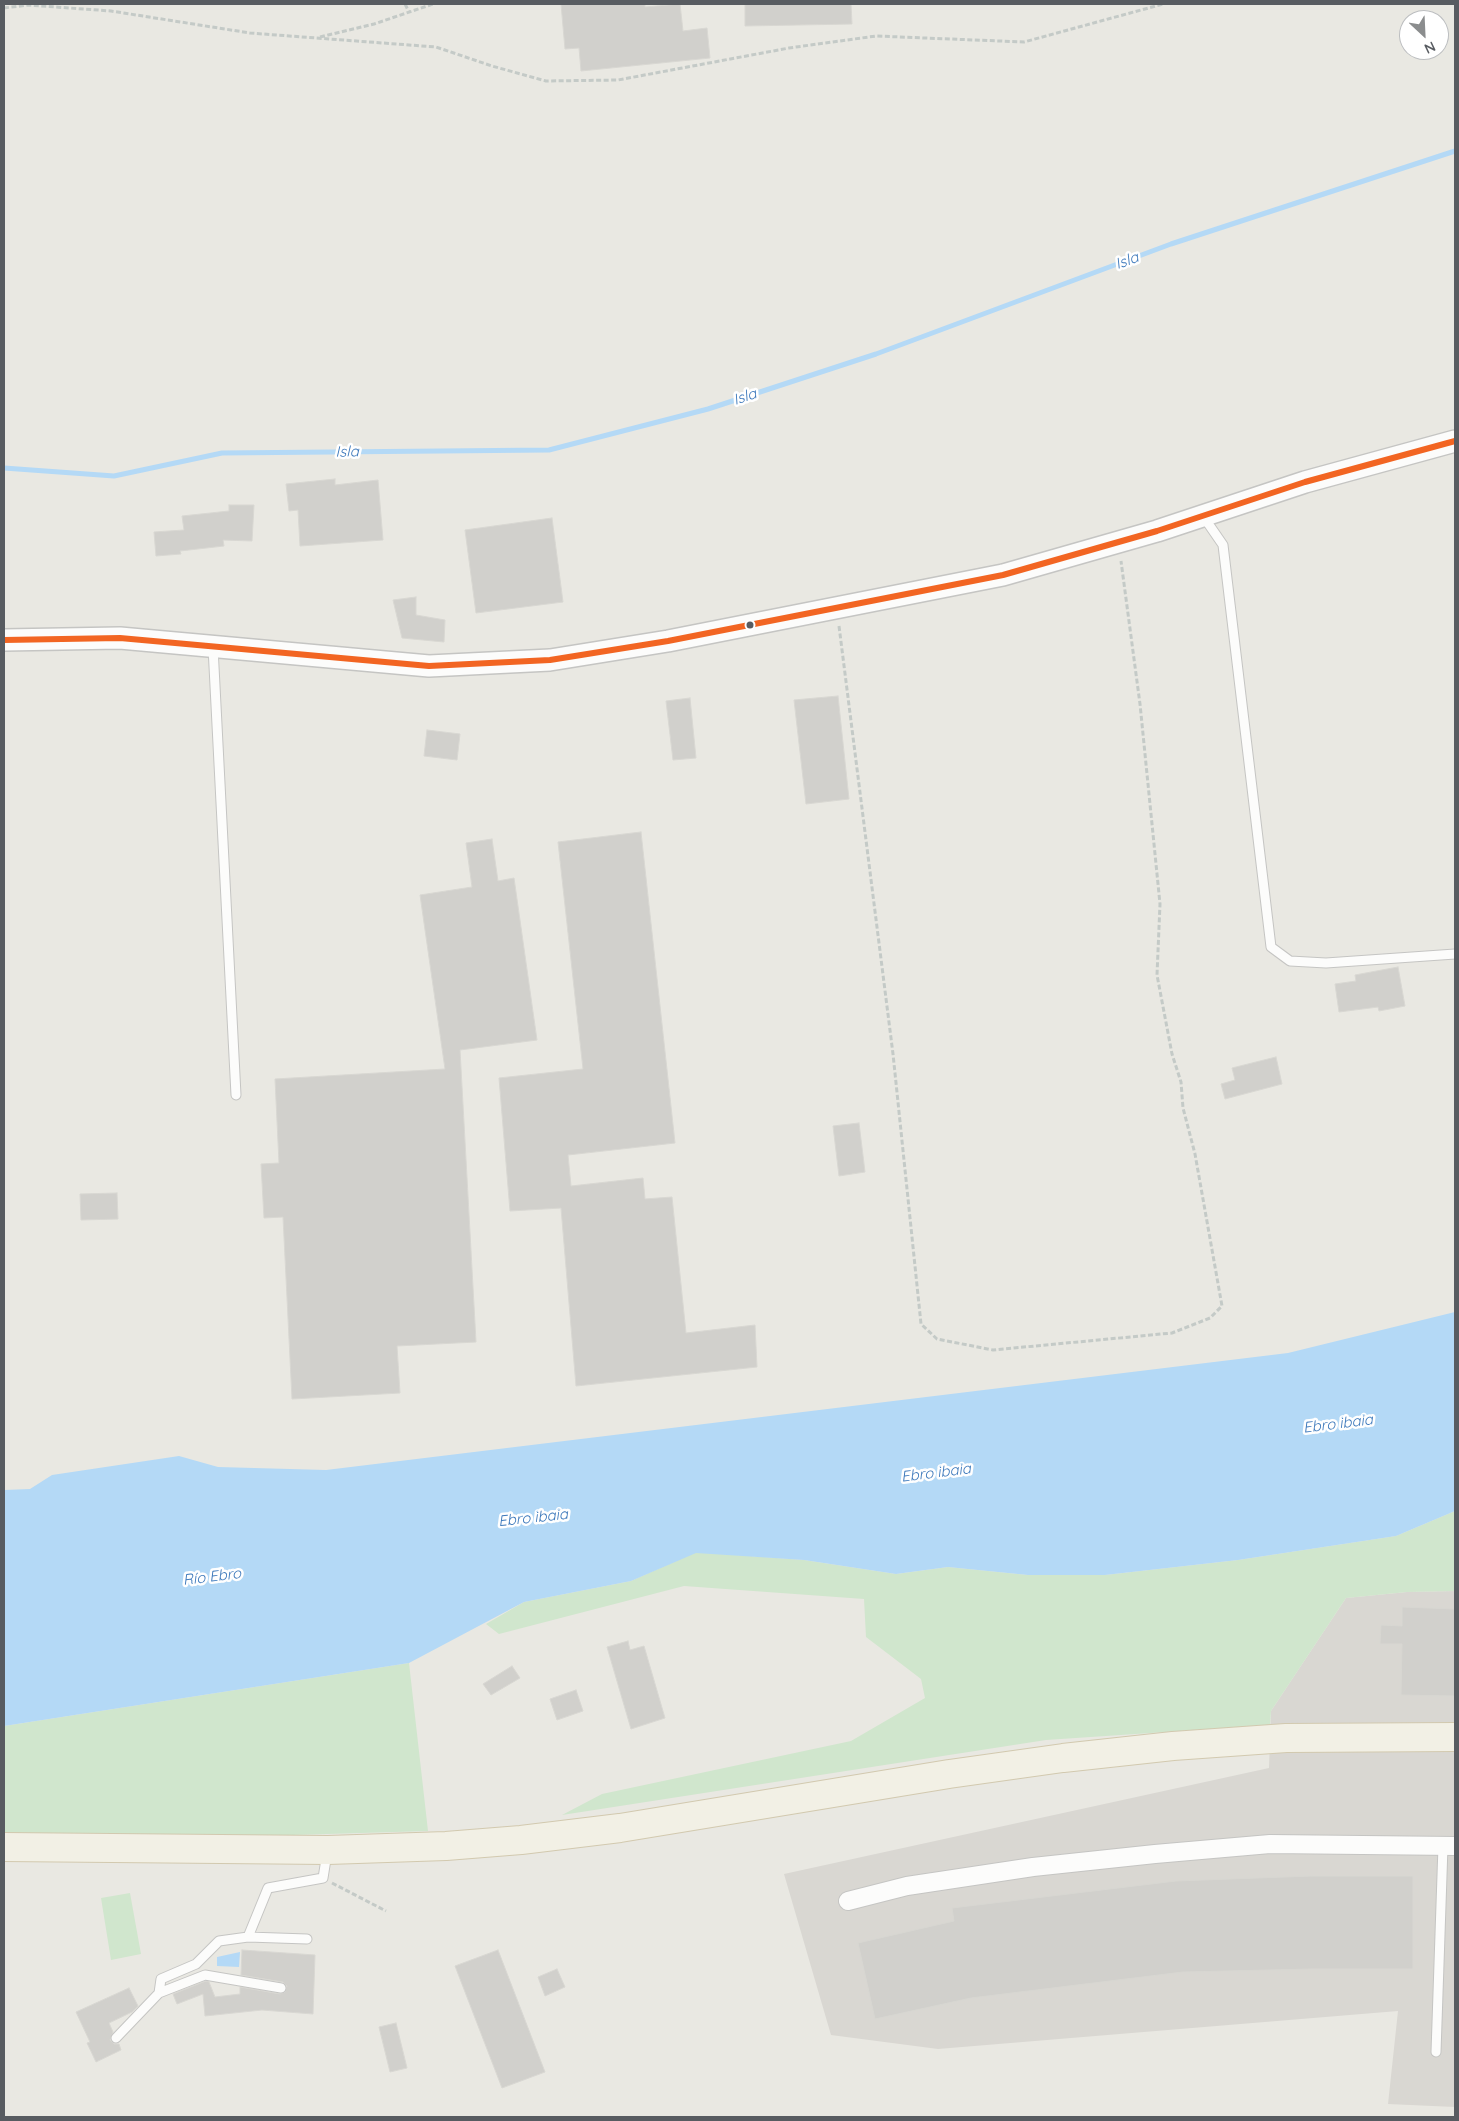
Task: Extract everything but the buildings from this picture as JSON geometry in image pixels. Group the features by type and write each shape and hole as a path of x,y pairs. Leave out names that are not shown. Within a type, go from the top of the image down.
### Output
{"main road":[{"path":"4,1847 328,1850 522,1840 620,1828 949,1774 1173,1746 1286,1738 1455,1737"}],"street":[{"path":"4,640 120,638 429,666 550,660 668,641 1004,575 1203,516 1305,482 1455,441"},
{"path":"848,1901 907,1886 1033,1867 1155,1854 1270,1844 1449,1846"}],"lane":[{"path":"1203,516 1223,545 1271,947 1290,961 1326,964 1455,954"},
{"path":"213,646 236,1095"},
{"path":"1436,2052 1449,1846"},
{"path":"248,1937 268,1888 323,1878 328,1850"},
{"path":"159,1993 161,1979 196,1964 219,1941 248,1937 307,1939"},
{"path":"116,2038 159,1993 205,1975 281,1988"}],"path":[{"path":"405,4 409,12"},
{"path":"317,37 374,24 433,4"},
{"path":"4,8 28,5 111,11 250,33 436,47 546,81 618,80 789,48 876,36 1024,42 1163,4"},
{"path":"837,608 893,1054 921,1324 937,1339 993,1350 1172,1332 1210,1318 1222,1306 1194,1154 1183,1108 1181,1082 1172,1054 1157,975 1160,904 1132,636 1125,578 1118,542"},
{"path":"323,1878 386,1911"}],"shaded area":[{"path":"1455,1591 1455,2107 1388,2104 1398,2011 938,2049 831,2035 784,1874 1269,1768 1271,1711 1346,1598 1407,1592"}],"green space":[{"path":"1455,1511 1455,1591 1407,1592 1346,1598 1271,1711 1270,1725 1046,1740 562,1815 602,1794 851,1741 925,1698 921,1679 866,1637 864,1599 684,1586 499,1634 486,1624 524,1602 631,1581 696,1552 804,1560 896,1574 948,1567 1028,1575 1105,1575 1238,1560 1396,1536"},
{"path":"409,1663 428,1831 227,1837 4,1837 4,1726"},
{"path":"130,1893 141,1954 111,1960 101,1898"}],"water":[{"path":"1455,1312 1455,1511 1396,1536 1238,1560 1105,1575 1028,1575 948,1567 896,1574 804,1560 696,1553 631,1581 524,1602 409,1663 4,1726 4,1490 30,1489 52,1475 179,1456 218,1467 326,1470 1288,1353"},
{"path":"240,1952 239,1967 217,1966 217,1957"}],"waterway":[{"name":"Isla","path":"4,468 114,476 222,453 549,450 708,409 876,354 1171,244 1455,151"}],"transit line":[{"path":"4,640 120,638 429,666 550,660 668,641 1003,575 1157,531 1305,482 1455,441"}],"water label":[{"name":"Ebro ibaia","path":"1338,1424"},
{"name":"Ebro ibaia","path":"936,1473"},
{"name":"Ebro ibaia","path":"533,1518"},
{"name":"Río Ebro","path":"212,1577"}]}
